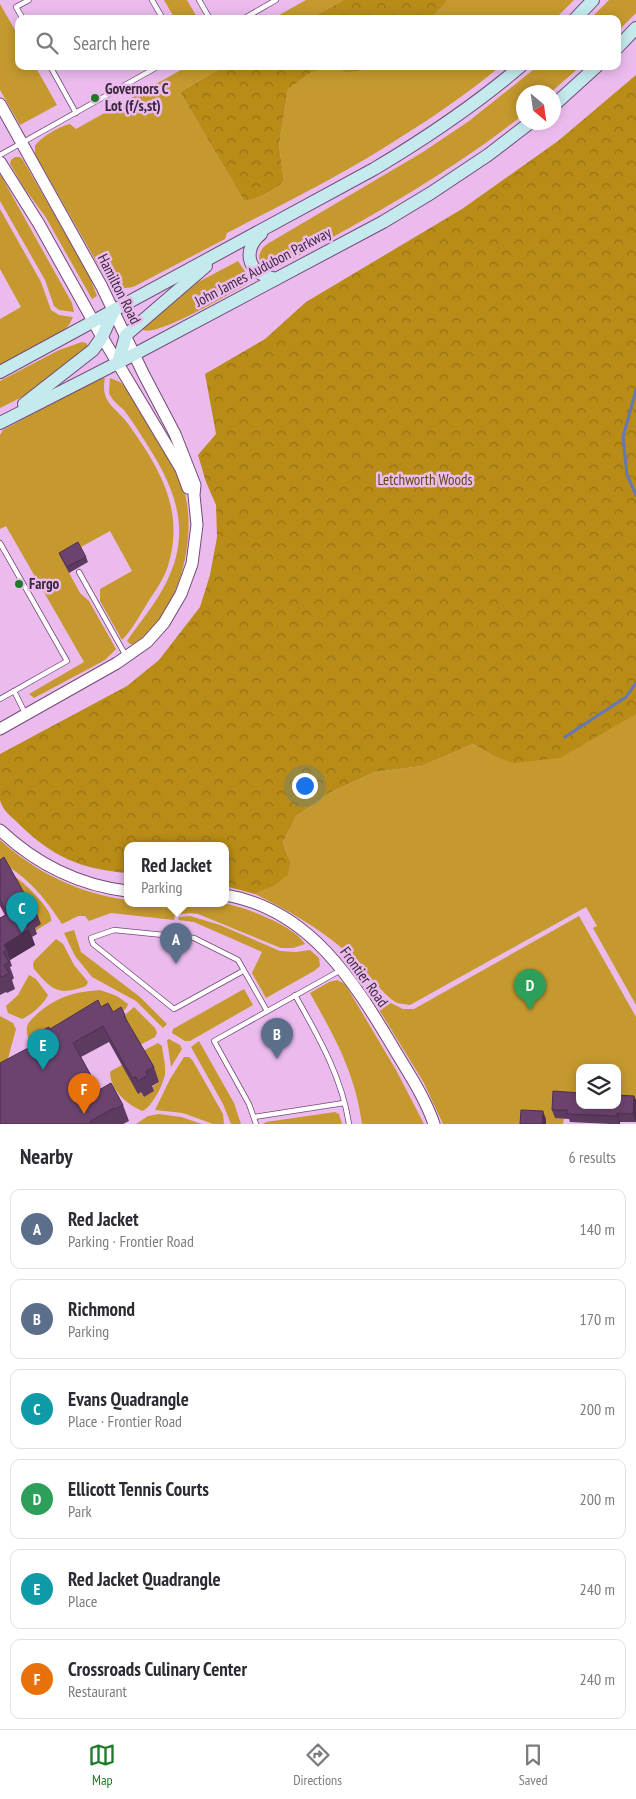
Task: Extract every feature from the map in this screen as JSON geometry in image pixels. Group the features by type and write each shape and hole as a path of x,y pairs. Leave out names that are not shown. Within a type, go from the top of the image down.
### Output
{"main road":[{"path":"579,15 593,0"},
{"path":"621,44 636,28"},
{"path":"0,372 374,169 416,144 494,89 516,70"},
{"path":"561,99 593,70"},
{"name":"John James Audubon Parkway","path":"0,423 118,363 383,222 488,155 521,130"},
{"path":"274,223 256,238 250,250 254,269 261,274 276,279"},
{"path":"118,363 126,335 225,250"},
{"path":"0,423 93,350 102,337 114,310"}],"street":[{"name":"Hamilton Road","path":"0,104 102,287 143,373 175,434 194,485 196,525 192,564 182,594 157,632 138,650 127,657 0,729"},
{"name":"Hamilton Road","path":"0,162 39,224 194,496"},
{"path":"0,830 27,854 61,873 93,885 124,890"},
{"name":"Frontier Road","path":"229,896 254,902 291,920 309,934 333,958 381,1026 434,1124"}],"lane":[{"path":"21,15 16,7 29,0"},
{"path":"152,0 161,15"},
{"path":"199,0 208,15"},
{"path":"250,15 276,0"},
{"path":"52,70 76,113"},
{"path":"0,155 152,70"},
{"path":"0,543 67,661 0,699"},
{"path":"80,572 127,657"},
{"path":"14,691 26,715"},
{"path":"244,970 174,1009 93,944 91,938 114,930 194,938 238,960 244,970 267,1011"},
{"path":"256,1124 214,1041 341,969"},
{"path":"295,995 333,1067 349,1124"},
{"path":"254,1117 344,1103"}],"shaded area":[{"path":"164,0 187,0 196,15 173,15"},
{"path":"306,0 343,0 317,15 279,15"},
{"path":"448,0 574,0 559,15 435,15"},
{"path":"609,0 636,0 636,13 621,28 621,15 594,15"},
{"path":"0,4 15,30 15,70 37,70 57,105 20,125 0,90"},
{"path":"181,70 218,70 180,92 244,201 266,194 284,181 279,145 288,90 310,73 320,70 339,70 347,73 363,70 496,70 441,111 361,162 227,233 225,239 135,286 126,288 111,283 105,277 35,154 35,146 56,129 70,124 76,129"},
{"path":"533,70 576,70 559,85 516,85 516,120 464,158 403,197 276,268 269,268 260,262 262,249 266,245 423,152 469,121"},
{"path":"15,157 20,157 23,160 89,275 97,296 92,299 45,216 24,188 10,164 11,160"},
{"path":"0,174 72,303 74,312 59,310 54,306 45,280 0,201"},
{"path":"0,209 41,282 51,310 59,315 73,317 63,331 0,365 0,319 21,307 0,269"},
{"path":"238,261 250,279 249,283 179,321 164,327 143,330 142,327 185,289"},
{"path":"82,342 86,343 89,347 34,391 0,408 0,381 59,350"},
{"path":"105,378 104,386 107,399 140,441 151,458 167,491 173,527 168,566 159,585 133,627 122,640 100,601 100,589 132,571 110,531 61,558 80,593 89,601 116,649 105,660 34,698 29,694 84,662 6,526 0,529 0,435 3,430 98,379"},
{"path":"110,378 120,382 127,388 177,471 187,504 189,526 182,572 174,594 163,614 149,631 133,644 127,641 158,597 175,561 179,542 179,523 176,505 162,470 131,419 110,396"},
{"path":"636,714 636,1005 593,928 597,926 586,907 410,1005 397,1003 391,999 350,955 322,933 290,912 255,894 281,881 286,876 289,863 283,842 296,816 331,792 375,772 422,766 473,744 494,756"},
{"path":"0,840 44,872 75,887 124,900 124,907 229,907 229,905 254,912 279,923 299,937 305,944 293,948 281,948 198,914 190,913 175,915 174,920 111,913 89,921 85,916 78,916 62,924 27,881 0,862"},
{"path":"14,876 37,897 51,916 51,921 35,931"},
{"path":"190,916 220,925 280,951 296,952 310,950 319,958 320,966 266,998 252,973 262,952 194,922 178,920 179,917"},
{"path":"579,916 636,1017 636,1104 621,1105 621,1064 576,1064 576,1106 555,1118 564,1118 563,1124 546,1124 546,1119 524,1124 443,1124 424,1083 378,1008 389,1002 403,1009 414,1009"},
{"path":"74,930 81,952 140,997 167,1024 163,1028 136,1001 92,977 75,956 64,933"},
{"path":"56,939 63,944 74,965 88,982 86,986 62,991 51,987 34,969 34,961"},
{"path":"29,975 36,979 48,995 37,1009 22,1019 8,1013 6,1006 18,995"},
{"path":"337,980 345,984 396,1070 424,1124 362,1124 359,1105 343,1056 310,993 329,982"},
{"path":"244,989 253,1005 190,1041 185,1041 172,1033 173,1029"},
{"path":"100,990 117,996 128,1004 124,1011 75,1042 40,1059 27,1035 28,1023 43,1009 65,996"},
{"path":"134,1007 155,1028 157,1033 155,1037 138,1046 116,1023"},
{"path":"0,1016 13,1023 16,1029 6,1066 0,1073"},
{"path":"169,1039 180,1045 182,1049 171,1067 167,1040"},
{"path":"199,1041 234,1103 241,1124 231,1124 223,1104 191,1047"},
{"path":"158,1043 162,1046 165,1074 160,1089 153,1101 142,1111 131,1105 121,1096 113,1086 110,1073 122,1065 144,1097 159,1082 141,1052"},
{"path":"184,1057 189,1057 193,1061 223,1114 224,1124 213,1124 183,1113 155,1110 170,1079"},
{"path":"335,1112 339,1114 342,1124 263,1124 266,1122"},
{"path":"159,1114 181,1117 202,1124 136,1124 148,1116"}],"green space":[{"path":"343,0 448,0 435,15 317,15"},
{"path":"218,70 320,70 310,73 288,90 279,145 284,181 266,194 244,201 180,92"},
{"path":"339,70 363,70 347,73"},
{"name":"Letchworth Woods","path":"636,75 636,714 560,758 513,763 494,756 473,744 422,766 375,772 331,792 296,816 283,842 290,862 288,875 275,885 255,894 229,887 229,842 124,842 124,873 81,864 56,853 44,845 10,816 1,804 0,754 127,686 159,660 200,607 210,575 217,537 216,505 206,482 198,455 216,434 205,374 265,339 306,302 462,209 558,141"}],"building":[{"path":"78,542 86,557 67,567 59,553"},
{"path":"4,857 29,902 31,901 35,908 28,913 31,919 25,922 29,929 4,945 7,950 3,952 9,962 4,965 9,973 2,977 0,976 0,918 8,914 0,900 0,860"},
{"path":"98,1000 101,1007 108,1003 113,1012 121,1007 124,1016 154,1067 146,1071 148,1075 138,1081 136,1077 132,1078 103,1026 73,1043 99,1090 111,1083 123,1105 91,1121 90,1124 0,1124 0,1063 45,1037 41,1031 49,1027 50,1029"},
{"path":"553,1091 576,1093 576,1109 621,1109 621,1095 634,1096 633,1114 617,1113 617,1116 567,1114 567,1110 552,1110"},
{"path":"521,1110 543,1111 542,1124 520,1124"}],"waterway":[{"path":"636,390 623,437 627,475 636,495"},
{"path":"565,737 626,697 636,683"}],"place":[{"name":"Governors C Lot (f/s,st)","path":"95,98"},
{"name":"Fargo","path":"19,584"},
{"name":"Evans Quadrangle","path":"22,933"},
{"name":"Red Jacket","path":"176,964"},
{"name":"Ellicott Tennis Courts","path":"530,1010"},
{"name":"Richmond","path":"277,1059"},
{"name":"Red Jacket Quadrangle","path":"43,1070"},
{"name":"Crossroads Culinary Center","path":"84,1114"}]}
